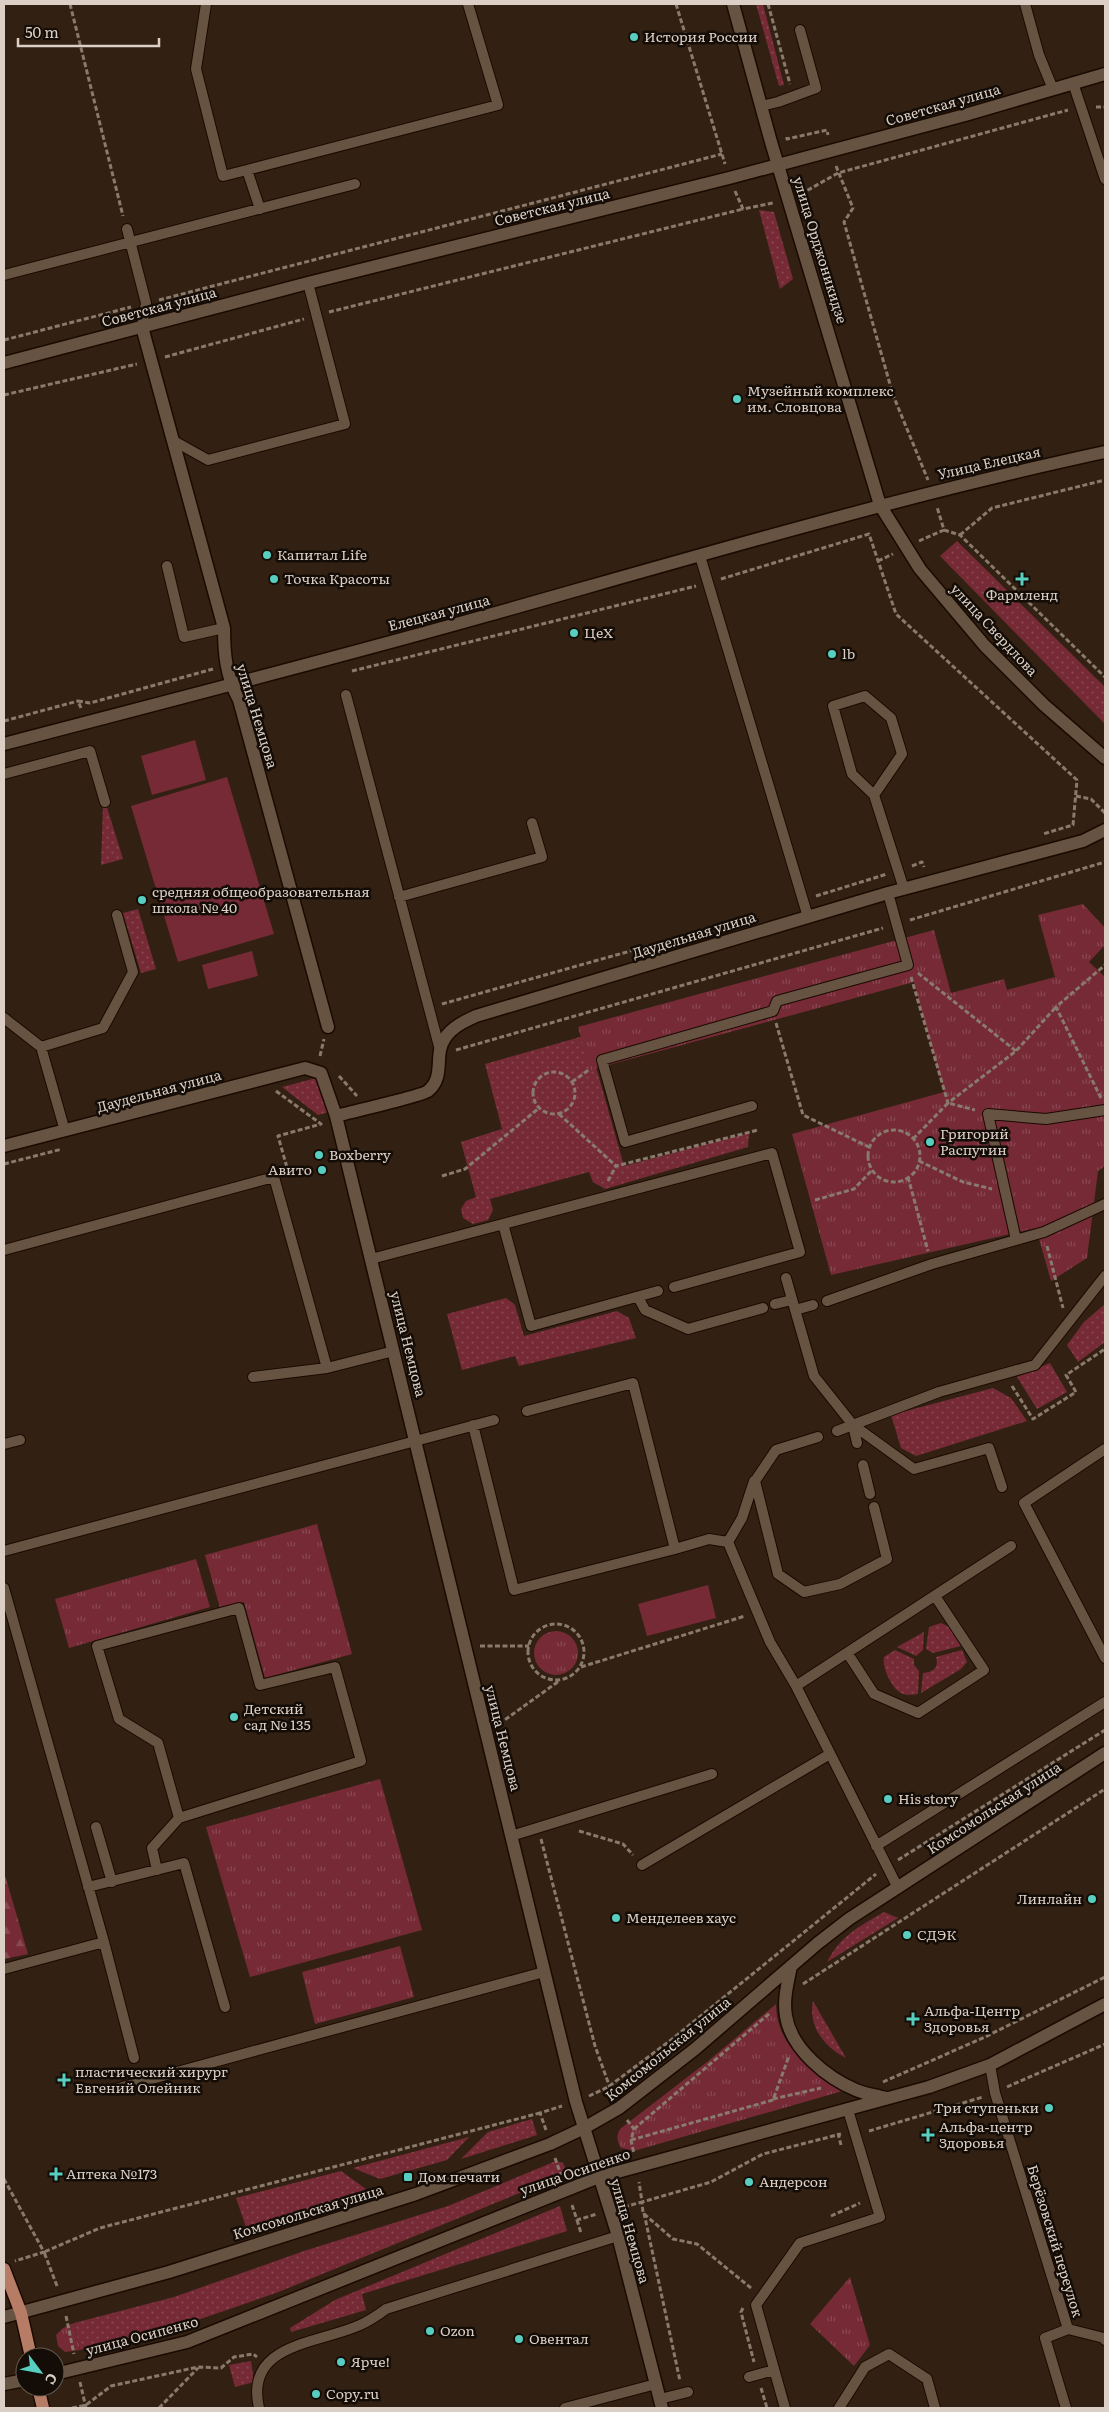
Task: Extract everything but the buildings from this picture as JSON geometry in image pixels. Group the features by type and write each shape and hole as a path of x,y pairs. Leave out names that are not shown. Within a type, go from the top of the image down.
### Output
{"main road":[{"path":"8,2266 22,2313 29,2347"}],"street":[{"name":"улица Орджоникидзе","path":"733,4 778,165 790,199 880,506"},
{"name":"Советская улица","path":"4,363 308,283 832,151 1105,74"},
{"name":"улица Немцова","path":"142,327 224,628 224,659 231,684 239,700 328,1027"},
{"name":"Улица Елецкая","path":"880,506 986,478 1105,452"},
{"name":"улица Свердлова","path":"880,506 920,569 985,646 1044,705 1105,758"},
{"name":"Елецкая улица","path":"4,744 431,631 880,506"},
{"name":"Даудельная улица","path":"336,1116 428,1092 439,1076 440,1052 445,1038 458,1025 476,1016 888,893 1083,840 1105,830"},
{"name":"Даудельная улица","path":"4,1146 305,1068 327,1069"},
{"name":"улица Немцова","path":"327,1069 336,1116 544,1972 584,2128 618,2236 661,2404"},
{"name":"Комсомольская улица","path":"4,2317 169,2272 416,2194 550,2144 584,2128 619,2108 642,2091 695,2049 849,1919 1105,1753"},
{"path":"791,1966 785,1996 786,2017 793,2036 805,2054 824,2071 842,2083 856,2090 888,2098"},
{"name":"улица Осипенко","path":"65,2371 187,2342 599,2177 929,2087 990,2065 1104,2008"}],"lane":[{"path":"206,4 196,69 223,176 498,105 468,4"},
{"path":"1025,4 1040,56 1053,89"},
{"path":"761,106 816,88 800,30"},
{"path":"1073,82 1105,179"},
{"path":"248,170 260,209"},
{"path":"4,275 356,184"},
{"path":"127,229 146,303 142,327"},
{"path":"174,441 208,460 345,424 308,283"},
{"path":"700,556 808,917"},
{"path":"167,566 184,637 224,628"},
{"path":"346,695 440,1052"},
{"path":"874,795 902,754 890,718 865,696 833,706 852,774 874,795 904,889"},
{"path":"4,774 90,751 105,802"},
{"path":"400,896 542,857 532,823"},
{"path":"752,1106 625,1142 602,1060 773,1012 777,1001 908,965 888,893"},
{"path":"42,1047 102,1028 133,972 117,915"},
{"path":"4,1018 42,1047 65,1131"},
{"path":"1016,1240 988,1114 1046,1119 1105,1110"},
{"path":"371,1259 772,1153 800,1252 781,1261 674,1287"},
{"path":"4,1250 274,1176 327,1368"},
{"path":"827,1301 932,1264 1044,1232 1105,1204"},
{"path":"502,1224 531,1326 658,1291"},
{"path":"837,1430 853,1426 939,1392 1035,1365 1105,1276"},
{"path":"786,1278 814,1376 853,1426 914,1469 989,1448 1002,1487"},
{"path":"638,1297 645,1310 688,1329 763,1308"},
{"path":"775,1304 813,1306"},
{"path":"253,1377 327,1368 394,1351"},
{"path":"527,1411 633,1383 675,1549"},
{"path":"4,1551 494,1420"},
{"path":"473,1425 514,1590 709,1539 728,1542"},
{"path":"853,1426 857,1443"},
{"path":"728,1542 742,1518 754,1481 776,1450 818,1437"},
{"path":"4,1444 20,1440"},
{"path":"1105,1449 1024,1503 1105,1658"},
{"path":"863,1465 870,1494"},
{"path":"754,1481 778,1574 804,1592 840,1584 887,1559 874,1507"},
{"path":"728,1542 770,1642 796,1686 898,1888"},
{"path":"796,1686 848,1654 1011,1546"},
{"path":"4,1588 104,1942 134,2058"},
{"path":"848,1654 874,1694 918,1713 984,1670 935,1596"},
{"path":"157,1870 152,1848 179,1818 361,1761 335,1666 260,1685 239,1608 96,1646 119,1719 158,1743 179,1818"},
{"path":"876,1846 1105,1702"},
{"path":"642,1865 830,1754"},
{"path":"512,1841 538,1827 712,1774"},
{"path":"96,1827 112,1882"},
{"path":"88,1888 184,1864 225,2007"},
{"path":"4,1969 104,1942"},
{"path":"115,2090 544,1972"},
{"name":"Берёзовский переулок","path":"990,2065 995,2093 1068,2329 1044,2338 1066,2408"},
{"path":"785,2408 756,2305 800,2243 880,2217 848,2110"},
{"path":"259,2408 255,2394 258,2380 267,2363 283,2350 360,2325 386,2310 618,2236"},
{"path":"1068,2329 1104,2338 1105,2340"},
{"path":"839,2408 865,2367 889,2354 927,2379 935,2408"},
{"path":"749,2377 774,2370"},
{"path":"565,2408 656,2384"},
{"path":"661,2404 685,2393"}],"path":[{"path":"70,4 127,229"},
{"path":"676,4 729,178 743,209"},
{"path":"768,4 791,88 778,102"},
{"path":"4,395 151,360 317,315 790,199 838,173 1080,106 1105,107"},
{"path":"785,130 787,139 827,130 838,173 853,208 844,222 893,395 933,492 944,530"},
{"path":"4,340 722,154"},
{"path":"960,536 992,508 1105,480"},
{"path":"878,561 944,530 960,536 1105,677"},
{"path":"343,673 708,584 868,534 896,614 1077,780 1073,825 1036,836"},
{"path":"4,721 78,701"},
{"path":"1076,796 1091,799 1105,813"},
{"path":"804,903 820,894 922,862 924,868 933,865"},
{"path":"440,1052 896,924 1105,862"},
{"path":"429,1008 650,946"},
{"path":"908,965 1016,1051"},
{"path":"908,965 948,1103"},
{"path":"913,1139 948,1103 1016,1051 1056,1007 1105,965"},
{"path":"1056,1007 1101,1099"},
{"path":"773,1012 803,1115 869,1147"},
{"path":"320,1056 327,1069 359,1098"},
{"path":"572,1082 602,1060"},
{"path":"560,1072 572,1082 576,1094 565,1112 552,1114 539,1108 534,1102 534,1086 544,1074 560,1072"},
{"path":"269,1078 271,1088 321,1124 278,1136 288,1172 274,1176"},
{"path":"948,1103 988,1114"},
{"path":"442,1176 466,1169 539,1108"},
{"path":"889,1130 898,1130 913,1139 917,1145 919,1161 917,1167 908,1177 893,1182 885,1180 872,1170 868,1155 869,1147 874,1139 889,1130"},
{"path":"919,1161 963,1182 1004,1192"},
{"path":"815,1200 854,1188 872,1170"},
{"path":"908,1177 932,1264"},
{"path":"1044,1232 1067,1326"},
{"path":"1004,1374 1033,1419 1076,1392 1066,1375 1105,1348"},
{"path":"581,1667 584,1658 582,1641 571,1628 562,1625 545,1626 532,1638 529,1646 531,1664 535,1671 542,1677 559,1680 568,1678 581,1667 758,1613"},
{"path":"466,1646 529,1646"},
{"path":"486,1733 559,1680"},
{"path":"785,1996 1105,1789"},
{"path":"538,1827 595,2046 608,2087"},
{"path":"574,1832 582,1830 623,1844 642,1865"},
{"path":"512,1841 550,1838"},
{"path":"881,2083 985,2037 1105,1977"},
{"path":"634,2130 773,2011 775,2018"},
{"path":"685,2393 642,2202 711,2182 763,2154 838,2133 855,2136 995,2093 1105,2044"},
{"path":"773,2100 790,2054 786,2048"},
{"path":"631,2140 773,2100 842,2083"},
{"path":"8,2266 100,2228 540,2113"},
{"path":"4,2179 44,2252 63,2302 86,2408"},
{"path":"643,2213 673,2239 697,2244 752,2289"},
{"path":"159,2408 198,2367"}],"green space":[{"path":"756,4 763,4 784,85 779,86"},
{"path":"759,210 774,212 793,279 780,289"},
{"path":"957,541 1105,687 1105,724 940,556"},
{"path":"195,740 206,780 152,795 141,756"},
{"path":"227,777 274,934 178,962 131,806"},
{"path":"106,804 123,859 101,865 103,805"},
{"path":"1083,904 1105,928 1105,945 1089,962 1105,977 1105,1166 1098,1171 1087,1258 1051,1281 1036,1228 831,1275 792,1134 944,1092 914,982 590,1070 578,1027 934,930 951,993 1004,979 1007,990 1055,977 1038,915"},
{"path":"138,909 156,969 141,973 123,913"},
{"path":"252,951 258,976 208,989 202,965"},
{"path":"587,1035 624,1166 749,1133 748,1147 605,1189 593,1182 589,1172 490,1199 493,1210 488,1220 473,1224 463,1218 461,1209 466,1201 476,1197 461,1142 502,1129 485,1064"},
{"path":"316,1078 329,1112 318,1115 282,1087"},
{"path":"506,1298 515,1305 524,1336 617,1311 629,1318 636,1338 519,1366 515,1356 462,1370 447,1314"},
{"path":"1105,1304 1105,1342 1078,1362 1067,1345 1084,1322"},
{"path":"1050,1363 1067,1392 1037,1409 1017,1377"},
{"path":"993,1388 1011,1398 1027,1421 916,1456 901,1448 891,1415"},
{"path":"317,1524 352,1654 265,1678 244,1602 220,1608 205,1555"},
{"path":"196,1559 210,1607 69,1648 55,1599"},
{"path":"708,1585 716,1618 647,1636 638,1604"},
{"path":"941,1623 949,1627 961,1646 933,1653 926,1649 929,1627"},
{"path":"552,1631 560,1631 572,1637 578,1653 572,1669 560,1675 552,1675 540,1669 534,1657 534,1649 540,1637"},
{"path":"924,1632 923,1650 916,1656 897,1647"},
{"path":"895,1650 914,1659 914,1665 919,1671 918,1694 907,1695 900,1693 890,1680 885,1670 884,1657"},
{"path":"962,1650 967,1662 961,1669 921,1693 923,1673 935,1668 937,1664 936,1657"},
{"path":"380,1779 422,1930 250,1977 206,1827"},
{"path":"4,1872 28,1954 4,1959"},
{"path":"884,1912 898,1918 827,1962 838,1945 851,1932"},
{"path":"400,1946 414,1997 315,2024 302,1972"},
{"path":"813,2001 846,2058 831,2048 819,2035 813,2019"},
{"path":"776,2004 778,2020 783,2034 790,2045 809,2065 846,2090 634,2151 621,2148 618,2138 620,2129 707,2062"},
{"path":"532,2119 537,2135 461,2159 488,2132"},
{"path":"469,2137 447,2160 380,2179 353,2168"},
{"path":"556,2161 563,2163 566,2170 561,2176 276,2293 180,2326 80,2350 74,2323 174,2297 304,2251 448,2206"},
{"path":"341,2171 366,2189 329,2210 258,2231 246,2227 236,2198"},
{"path":"560,2206 567,2231 362,2294 366,2310 291,2332 290,2328 335,2300"},
{"path":"850,2277 870,2345 854,2366 810,2324"},
{"path":"74,2323 80,2350 65,2352 65,2347 58,2346 56,2335 63,2328"},
{"path":"251,2361 254,2382 235,2387 229,2365"}],"place":[{"name":"История России","path":"634,37"},
{"name":"Музейный комплекс им. Словцова","path":"737,399"},
{"name":"Капитал Life","path":"267,555"},
{"name":"Точка Красоты","path":"274,579"},
{"name":"Фармленд","path":"1022,579"},
{"name":"ЦеХ","path":"574,633"},
{"name":"lb","path":"832,654"},
{"name":"средняя общеобразовательная школа № 40","path":"142,900"},
{"name":"Григорий Распутин","path":"930,1142"},
{"name":"Boxberry","path":"319,1155"},
{"name":"Авито","path":"322,1170"},
{"name":"Детский сад № 135","path":"234,1717"},
{"name":"His story","path":"888,1799"},
{"name":"Линлайн","path":"1092,1899"},
{"name":"Менделеев хаус","path":"616,1918"},
{"name":"СДЭК","path":"907,1935"},
{"name":"Альфа-Центр Здоровья","path":"913,2019"},
{"name":"пластический хирург Евгений Олейник","path":"64,2080"},
{"name":"Три ступеньки","path":"1049,2108"},
{"name":"Альфа-центр Здоровья","path":"928,2135"},
{"name":"Аптека №173","path":"56,2174"},
{"name":"Дом печати","path":"408,2177"},
{"name":"Андерсон","path":"749,2182"},
{"name":"Ozon","path":"430,2331"},
{"name":"Овентал","path":"519,2339"},
{"name":"Ярче!","path":"341,2362"},
{"name":"Copy.ru","path":"316,2394"}]}
